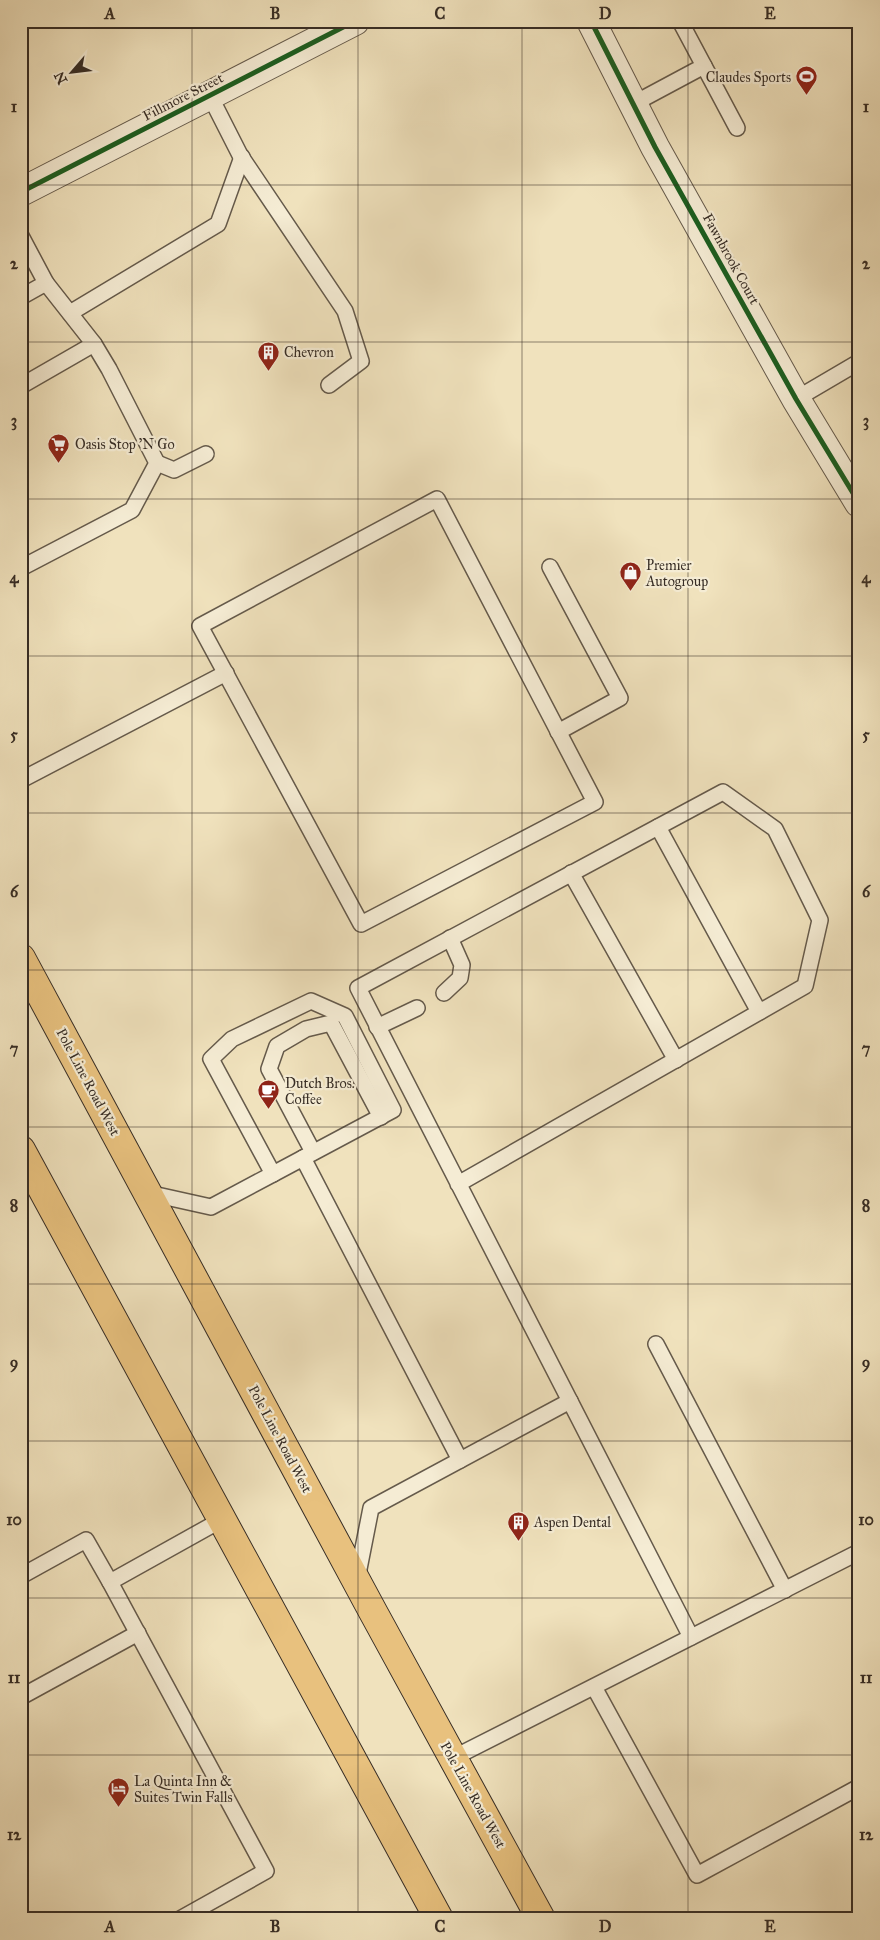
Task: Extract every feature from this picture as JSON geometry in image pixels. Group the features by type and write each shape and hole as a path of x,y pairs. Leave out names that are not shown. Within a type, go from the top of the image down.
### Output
{"highway":[{"name":"Pole Line Road West","path":"21,958 541,1919"},
{"path":"21,1150 439,1919"}],"street":[{"name":"Fawnbrook Court","path":"591,21 654,147 796,399 856,492"},
{"name":"Fillmore Street","path":"21,192 210,96 346,23"}],"lane":[{"path":"680,21 737,128"},
{"path":"633,104 704,66"},
{"path":"210,96 242,157 345,311 361,361 329,385"},
{"path":"70,313 218,224 242,157"},
{"path":"21,236 46,283 94,344 109,368 157,463 174,470 206,454"},
{"path":"21,297 46,283"},
{"path":"21,386 94,344"},
{"path":"796,399 859,362"},
{"path":"21,568 132,510 157,463"},
{"path":"437,499 595,802 361,924 226,673 200,626 437,499"},
{"path":"550,567 620,698 558,732"},
{"path":"21,780 226,673"},
{"path":"458,1184 805,986 820,920 775,830 723,792 358,988 377,1027 691,1637"},
{"path":"658,827 759,1012"},
{"path":"571,874 676,1060"},
{"path":"444,993 460,978 462,965 450,938"},
{"path":"273,1174 211,1059 232,1039 311,1001 345,1016 387,1114"},
{"path":"377,1027 417,1008"},
{"path":"387,1114 331,1023 306,1029 277,1046 269,1069 308,1155 460,1460"},
{"path":"148,1194 211,1207 414,1099"},
{"path":"656,1344 785,1590"},
{"path":"356,1580 371,1508 570,1401"},
{"path":"110,1582 223,1519"},
{"path":"21,1576 86,1540 266,1871 180,1919"},
{"path":"453,1758 859,1552"},
{"path":"21,1696 138,1633"},
{"path":"594,1686 697,1874 859,1787"}],"cycle path":[{"path":"21,192 355,21"},
{"path":"591,21 655,147 796,399 859,503"}],"place":[{"name":"Claudes Sports","path":"807,96"},
{"name":"Chevron","path":"268,371"},
{"name":"Oasis Stop 'N Go","path":"59,463"},
{"name":"Premier Autogroup","path":"630,592"},
{"name":"Dutch Bros. Coffee","path":"269,1110"},
{"name":"Aspen Dental","path":"518,1541"},
{"name":"La Quinta Inn & Suites Twin Falls","path":"118,1808"}]}
